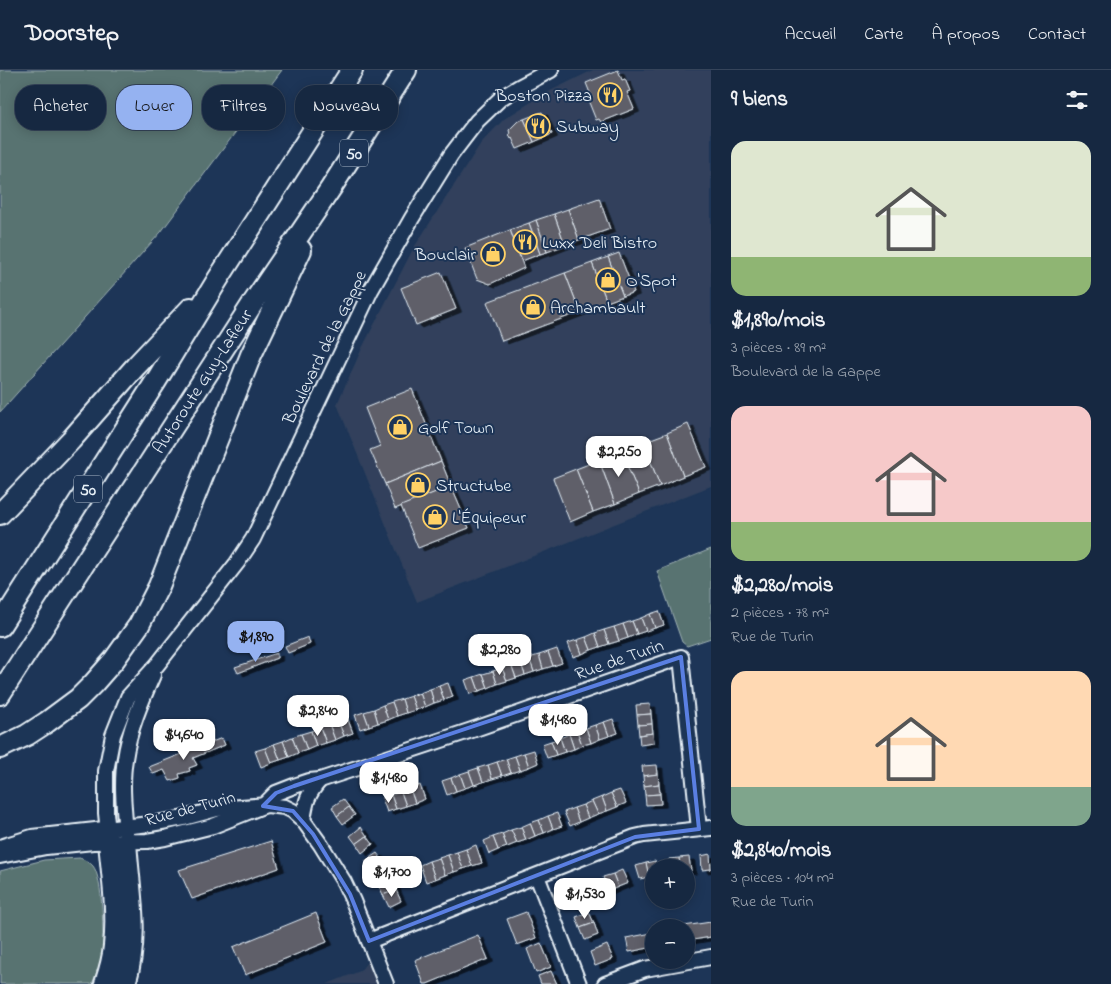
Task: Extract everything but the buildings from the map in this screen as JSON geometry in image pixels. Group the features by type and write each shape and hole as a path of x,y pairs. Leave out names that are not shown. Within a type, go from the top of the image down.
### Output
{"highway":[{"name":"50","path":"0,626 352,70"},
{"name":"Autoroute Guy-Lafleur","path":"0,694 253,303 332,188 406,70"},
{"path":"0,748 27,735 78,699 94,684 114,660 139,625 159,586 254,349 332,188"},
{"path":"0,514 71,440 136,366 218,279"},
{"path":"105,984 115,939 114,906 117,834"},
{"path":"117,834 133,912 134,930 131,959 125,984"}],"street":[{"name":"Boulevard de la Gappe","path":"117,834 106,807 106,771 113,735 128,697 157,665 237,563 253,539 371,290 404,232 452,155 477,121 501,98 551,70"},
{"name":"Rue de Turin","path":"117,834 147,841 223,822 263,806 276,793 309,781 320,780 481,727 681,657 705,828"},
{"path":"302,820 308,796 320,780"},
{"path":"263,806 285,807 296,813 325,851 354,900 386,984"},
{"path":"369,941 635,837 705,828"},
{"path":"0,847 32,837 117,834"},
{"path":"0,856 60,845 93,842 117,834"},
{"path":"537,876 579,984"},
{"path":"605,984 645,969 711,958"}],"highlighted area":[{"path":"681,657 699,829 635,837 369,941 350,894 313,834 293,811 263,806 276,793 294,786"}],"shaded area":[{"path":"593,70 711,70 711,486 417,602 337,404 362,348 413,249 481,143 504,119 544,94"},
{"path":"376,958 386,984 327,984 360,971 367,962"}],"green space":[{"path":"0,70 282,70 271,85 202,85 202,130 237,130 161,232 0,412"},
{"path":"711,549 711,638 687,646 682,642 657,571"},
{"path":"80,858 93,866 99,882 101,895 103,922 102,954 92,984 0,984 0,871 44,860"}],"place":[{"name":"Boston Pizza","path":"610,95"},
{"name":"Subway","path":"538,126"},
{"name":"Luxx Deli Bistro","path":"525,242"},
{"name":"Bouclair","path":"493,254"},
{"name":"O'Spot","path":"608,280"},
{"name":"Archambault","path":"533,307"},
{"name":"Golf Town","path":"400,427"},
{"name":"Structube","path":"418,485"},
{"name":"L'Équipeur","path":"435,517"}]}
